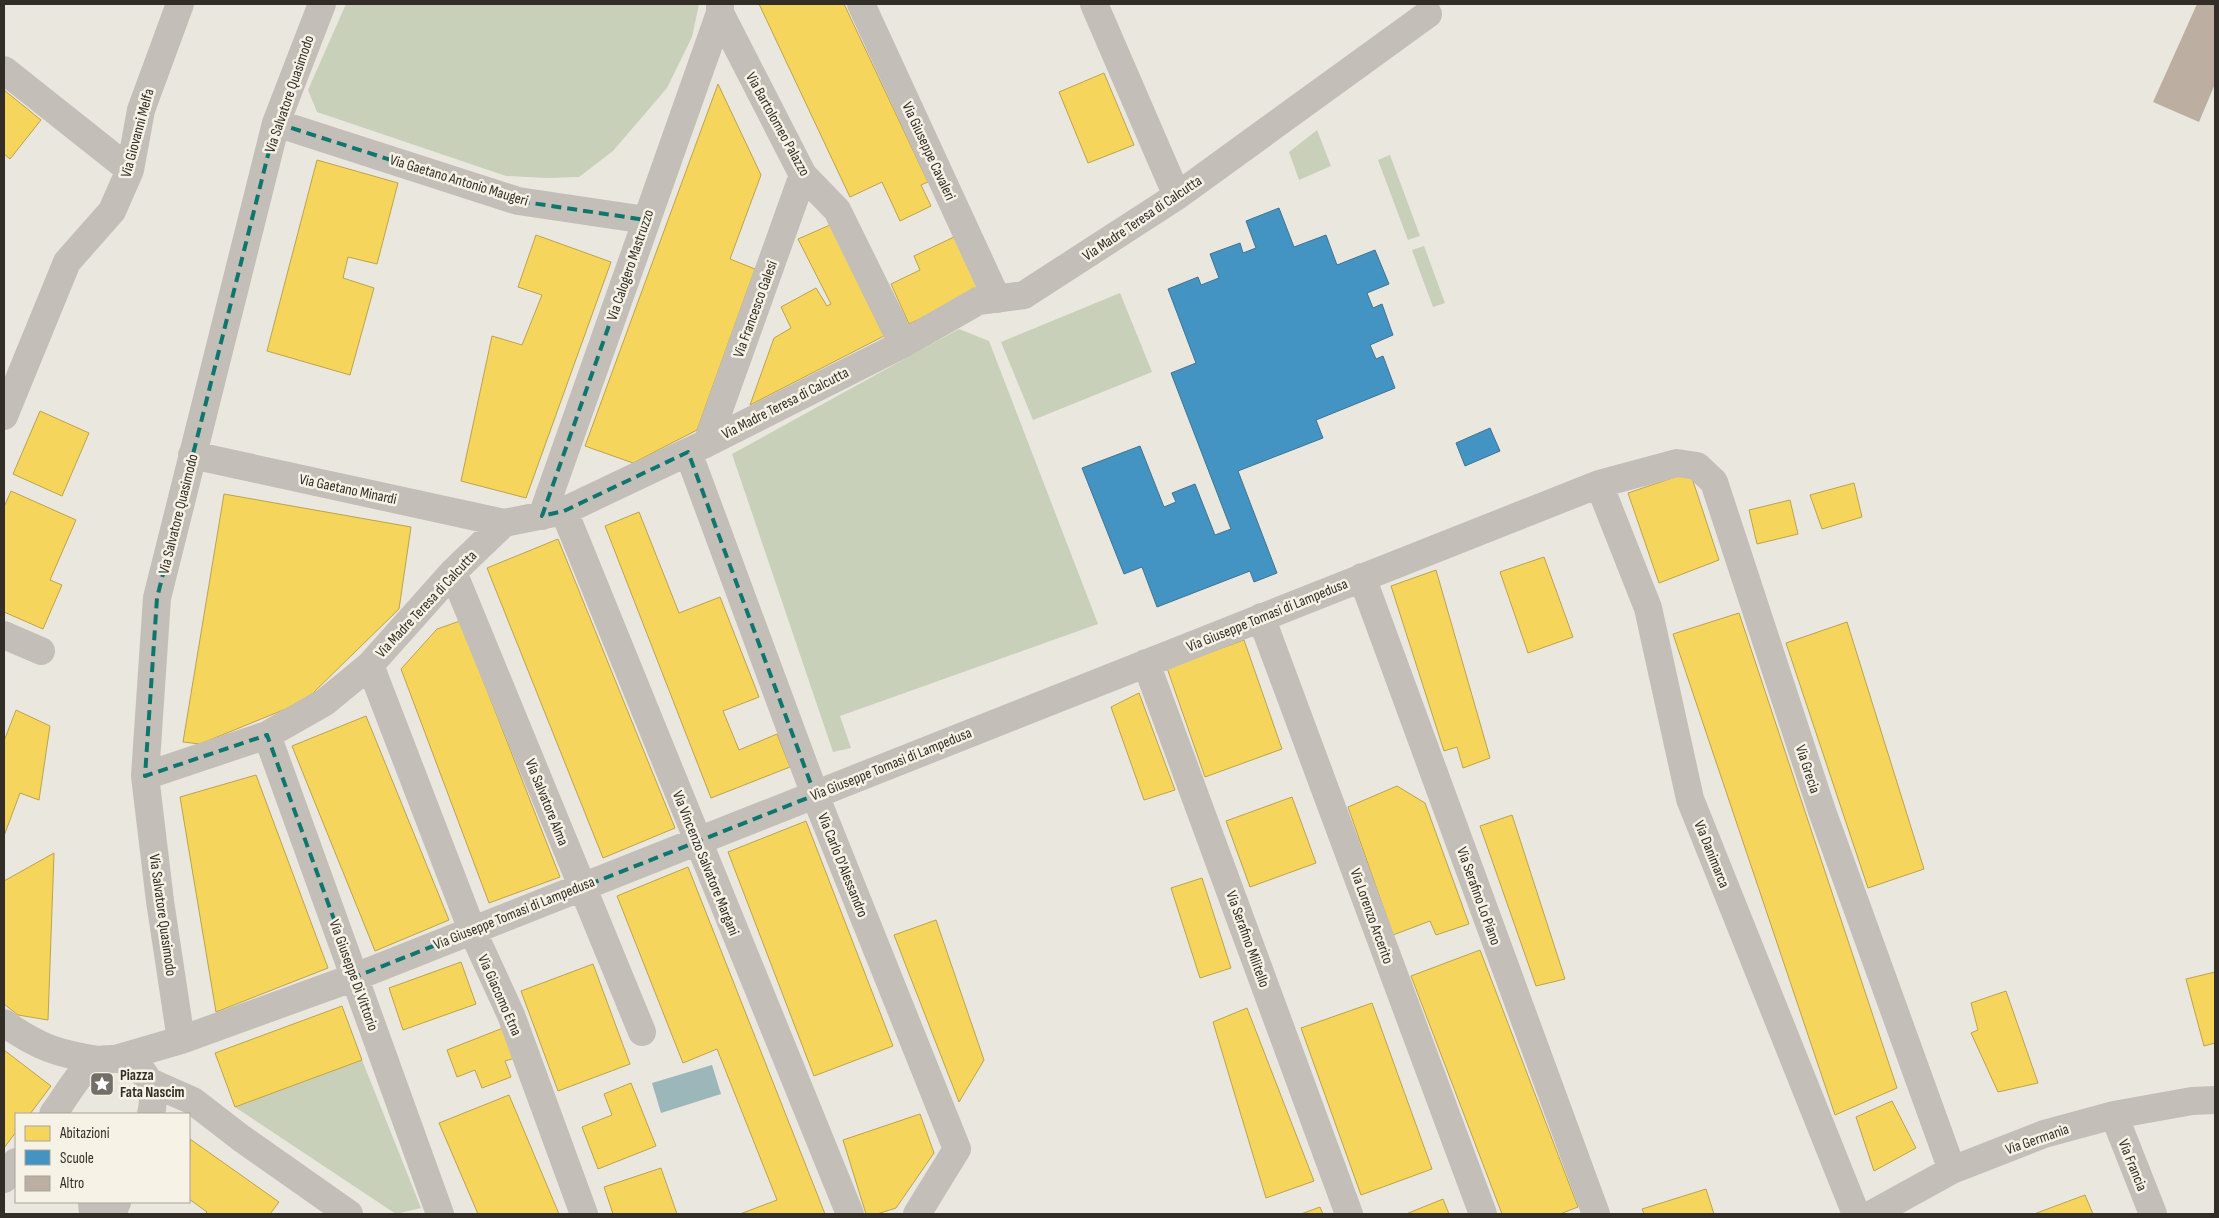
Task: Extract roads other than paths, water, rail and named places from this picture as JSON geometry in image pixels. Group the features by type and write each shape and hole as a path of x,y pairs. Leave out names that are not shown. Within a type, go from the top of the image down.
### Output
{"street":[{"name":"Via Giovanni Melfa","path":"4,416 66,262 112,211 130,170 141,110 180,4"},
{"name":"Via Salvatore Quasimodo","path":"180,1040 160,901 145,776 157,598 276,123 322,4"},
{"name":"Via Giuseppe Cavaleri","path":"861,4 997,299"},
{"path":"1094,4 1177,196"},
{"name":"Via Bartolomeo Palazzo","path":"720,9 803,175 837,210 903,344"},
{"name":"Via Calogero Mastruzzo","path":"553,514 646,220 720,9"},
{"name":"Via Madre Teresa di Calcutta","path":"145,776 267,735 325,702 370,665 453,572 504,524 553,514 697,447 903,344 978,301 1024,296 1177,196 1428,14"},
{"path":"4,70 130,170"},
{"name":"Via Gaetano Antonio Maugeri","path":"276,123 518,201 646,220"},
{"name":"Via Francesco Galesi","path":"697,447 803,175"},
{"name":"Via Carlo D'Alessandro","path":"697,447 815,795 957,1149 917,1214"},
{"name":"Via Gaetano Minardi","path":"192,455 504,524"},
{"name":"Via Grecia","path":"1599,484 1677,463 1697,466 1714,482 1822,811 1952,1170"},
{"name":"Via Giuseppe Tomasi di Lampedusa","path":"180,1040 354,977 1599,484"},
{"name":"Via Danimarca","path":"1599,484 1648,608 1690,799 1856,1214"},
{"name":"Via Vincenzo Salvatore Margani","path":"553,514 697,841 850,1214"},
{"name":"Via Salvatore Alma","path":"453,572 642,1032"},
{"name":"Via Serafino Lo Piano","path":"1362,577 1596,1214"},
{"name":"Via Lorenzo Arcerito","path":"1262,617 1483,1214"},
{"path":"4,635 41,651"},
{"name":"Via Serafino Militello","path":"1146,663 1349,1214"},
{"name":"Via Giacomo Etna","path":"370,665 472,930 511,1015 584,1214"},
{"name":"Via Giuseppe Di Vittorio","path":"267,735 440,1214"},
{"path":"4,1023 25,1038 49,1050 69,1055 109,1059 138,1066 147,1077 193,1101 241,1138 349,1214"},
{"path":"55,1113 73,1101 82,1071 109,1059 180,1040"},
{"path":"151,1113 154,1102 147,1077 163,1050 180,1040"},
{"name":"Via Germania","path":"1872,1214 1952,1170 2044,1134 2114,1115 2215,1100"},
{"name":"Via Francia","path":"2114,1115 2153,1214"},
{"path":"190,1120 241,1138"},
{"path":"4,1179 15,1163"}],"water":[{"path":"712,1065 721,1094 661,1113 652,1083"}],"place":[{"name":"Piazza Fata Nascim","path":"102,1084"}]}
